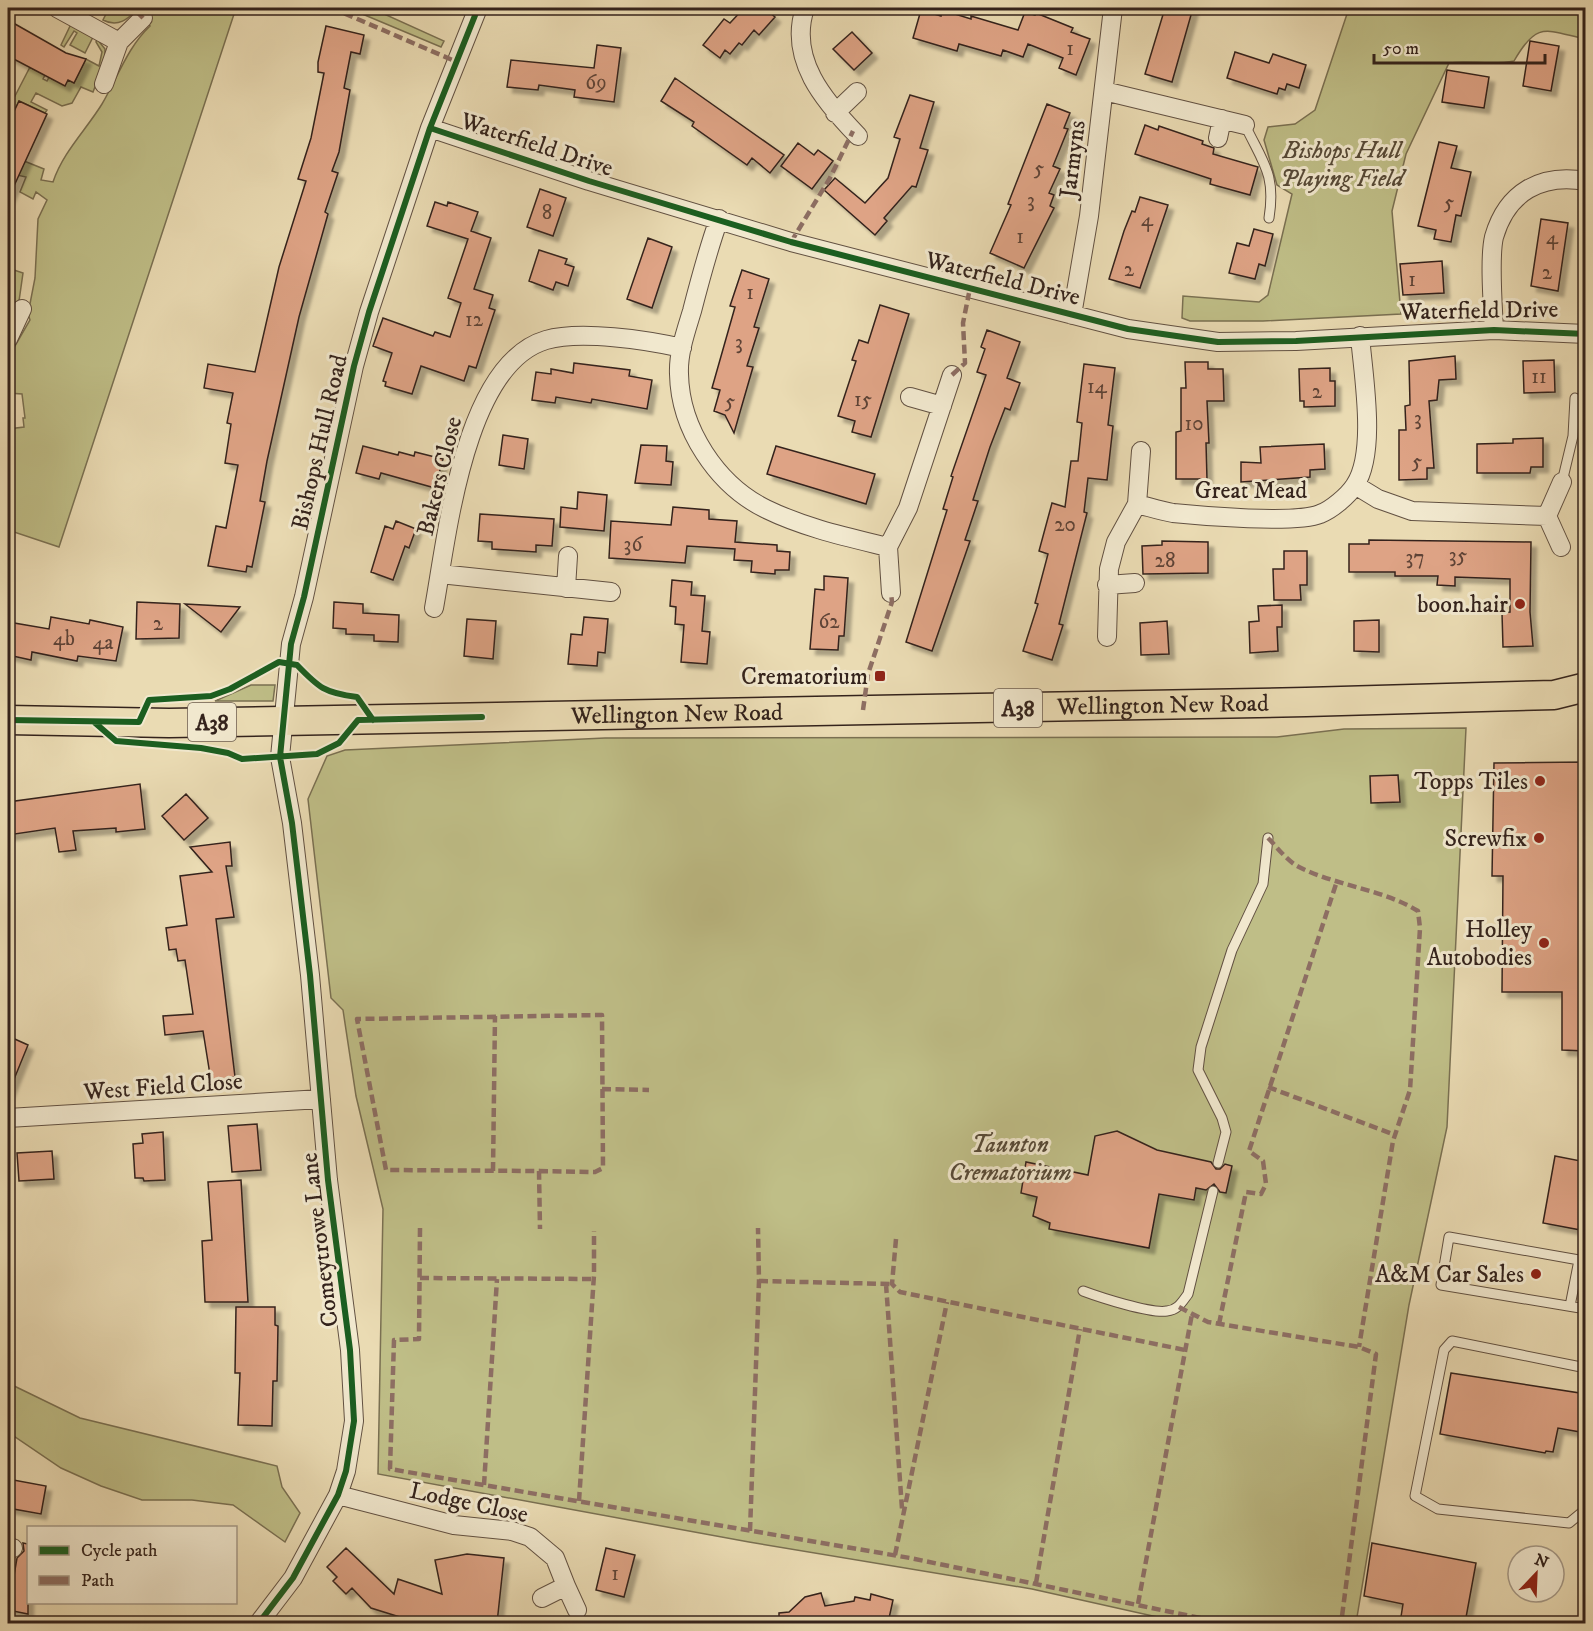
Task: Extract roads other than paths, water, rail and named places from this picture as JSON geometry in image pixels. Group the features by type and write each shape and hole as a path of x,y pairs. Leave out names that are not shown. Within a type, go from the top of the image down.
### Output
{"main road":[{"name":"Wellington New Road","path":"285,721 1294,703 1554,694 1586,687"},
{"name":"Wellington New Road","path":"1554,694 1586,700"},
{"name":"A38","path":"8,720 169,723 285,721"}],"street":[{"path":"57,8 119,42"},
{"name":"Bishops Hull Road","path":"285,721 291,644 304,597 354,366 383,267 430,128 478,8"},
{"path":"805,8 800,36 805,63 816,87 835,113 858,136"},
{"name":"Jarmyns","path":"1072,315 1089,216 1113,8"},
{"path":"104,84 119,42 143,18"},
{"path":"1104,91 1245,125"},
{"path":"835,113 857,92"},
{"path":"1218,138 1222,119"},
{"name":"Waterfield Drive","path":"430,128 589,181 802,245 1128,328 1218,342 1296,341 1494,330 1586,334"},
{"path":"1494,330 1494,238 1503,217 1517,195 1538,182 1566,178 1586,182"},
{"path":"719,219 682,348 679,373 683,406 691,427 710,461 741,495 766,509 812,528 888,547"},
{"path":"8,339 22,309"},
{"name":"Bakers Close","path":"434,608 467,447 494,381 521,353 544,340 573,335 682,348"},
{"path":"1360,336 1367,409 1365,452 1355,485 1378,499 1412,511 1547,516"},
{"path":"891,593 888,547 908,508 952,375"},
{"path":"910,397 942,406"},
{"path":"1107,637 1107,585 1116,542 1137,504 1141,451"},
{"path":"1561,547 1547,516 1562,482"},
{"name":"Great Mead","path":"1137,504 1171,513 1294,518 1320,514 1339,501 1355,485"},
{"path":"566,588 568,556"},
{"name":"Bakers Close","path":"440,574 611,592"},
{"path":"1107,585 1135,583"},
{"name":"Comeytrowe Lane","path":"258,1623 293,1578 338,1495 346,1471 354,1421 350,1350 328,1180 292,823 280,757 285,721"},
{"name":"West Field Close","path":"8,1118 321,1099"},
{"name":"Lodge Close","path":"338,1495 454,1525 512,1531 530,1537 555,1558 577,1610"},
{"path":"542,1598 566,1586"}],"lane":[{"path":"1245,125 1270,178 1273,194 1269,218"},
{"path":"1562,482 1573,436 1575,398"},
{"path":"1218,1163 1226,1132 1222,1118 1198,1070 1201,1047 1232,950 1263,884 1268,838"},
{"path":"1083,1291 1102,1299 1165,1312 1179,1307 1188,1294 1213,1191"},
{"path":"1570,1306 1579,1260 1449,1238 1441,1285 1586,1309"},
{"path":"1586,1368 1452,1341 1444,1350 1415,1496 1438,1509 1569,1524 1586,1509"}],"place":[{"name":"boon.hair","path":"1520,604"},
{"name":"Crematorium","path":"880,676"},
{"name":"Topps Tiles","path":"1540,781"},
{"name":"Screwfix","path":"1539,838"},
{"name":"Holley Autobodies","path":"1544,943"},
{"name":"A&M Car Sales","path":"1536,1274"}],"park label":[{"name":"Bishops Hull Playing Field","path":"1342,164"},
{"name":"Taunton Crematorium","path":"1010,1158"}]}
